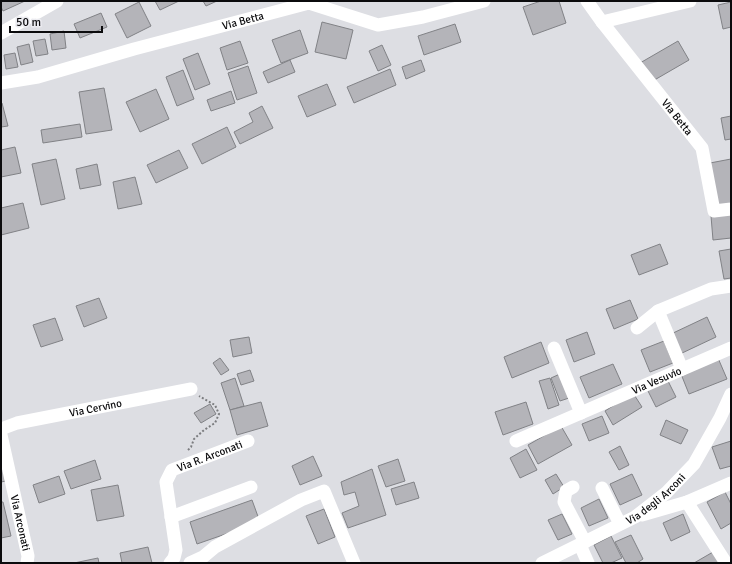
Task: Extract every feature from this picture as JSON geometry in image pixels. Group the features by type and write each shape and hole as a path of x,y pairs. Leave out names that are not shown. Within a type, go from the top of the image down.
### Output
{"street":[{"path":"1,33 57,1"},
{"name":"Via Betta","path":"1,83 38,77 134,49 309,2 378,25 423,17 484,1"},
{"name":"Via Betta","path":"587,1 702,148 714,211 731,209"},
{"path":"602,22 690,1"},
{"path":"638,328 658,311 711,289 731,286"},
{"path":"658,311 682,369"},
{"path":"554,348 581,413"},
{"name":"Via Vesuvio","path":"516,441 731,348"},
{"name":"Via Cervino","path":"1,429 17,424 191,389"},
{"name":"Via degli Arconi","path":"542,563 635,517 666,493 694,464 726,415 731,394"},
{"name":"Via Arconati","path":"1,436 28,556 27,563"},
{"name":"Via R. Arconati","path":"175,561 176,550 166,482 172,470 248,441"},
{"path":"635,517 687,502 731,483"},
{"path":"171,517 251,487"},
{"path":"573,487 566,491 564,502 582,544 588,563"},
{"path":"602,488 620,524"},
{"path":"190,563 301,500 324,491 354,563"},
{"path":"687,502 726,563"}],"path":[{"path":"187,451 191,447 194,439 215,423 219,414 215,405 203,399 191,389"}],"building":[{"path":"1,1 25,1 3,11"},
{"path":"155,1 179,1 160,10"},
{"path":"203,1 217,1 206,6"},
{"path":"541,1 559,1 566,23 533,35 523,7"},
{"path":"139,2 151,26 127,38 115,14"},
{"path":"731,2 731,27 723,29 718,5"},
{"path":"101,13 107,27 80,38 74,24"},
{"path":"322,22 353,30 346,59 315,52"},
{"path":"455,24 461,42 424,55 418,36"},
{"path":"300,30 308,53 281,63 272,40"},
{"path":"64,31 66,48 52,50 50,34"},
{"path":"45,39 48,54 36,56 33,41"},
{"path":"240,41 248,63 227,70 220,48"},
{"path":"678,41 689,60 651,82 640,63"},
{"path":"29,44 33,62 21,65 17,47"},
{"path":"382,45 391,65 378,71 369,51"},
{"path":"15,53 18,67 6,69 4,55"},
{"path":"198,53 210,84 195,90 183,59"},
{"path":"290,60 295,72 268,83 263,72"},
{"path":"421,60 425,71 406,79 402,67"},
{"path":"248,66 257,93 237,100 228,73"},
{"path":"390,69 396,85 354,103 347,87"},
{"path":"183,70 194,99 177,106 166,77"},
{"path":"327,84 336,105 307,117 298,96"},
{"path":"104,88 112,130 86,134 79,92"},
{"path":"156,89 169,119 140,132 126,102"},
{"path":"231,91 235,103 211,111 207,100"},
{"path":"2,103 8,126 1,127"},
{"path":"262,106 273,128 240,144 234,132 253,122 249,113"},
{"path":"731,116 731,139 725,140 721,118"},
{"path":"80,124 82,137 43,143 41,130"},
{"path":"227,127 236,147 202,164 192,144"},
{"path":"15,147 21,173 1,177 1,150"},
{"path":"179,150 188,168 156,183 147,165"},
{"path":"56,159 65,199 41,205 32,164"},
{"path":"731,159 731,203 718,206 710,163"},
{"path":"97,164 101,185 80,189 76,169"},
{"path":"135,177 142,204 118,209 113,182"},
{"path":"23,203 29,228 1,235 1,208"},
{"path":"731,214 731,238 713,240 711,216"},
{"path":"660,244 668,264 639,275 631,255"},
{"path":"731,249 731,278 724,279 719,251"},
{"path":"99,298 107,318 84,327 76,306"},
{"path":"630,300 638,319 614,329 606,309"},
{"path":"707,317 716,337 680,354 671,334"},
{"path":"55,318 63,340 41,347 33,325"},
{"path":"587,332 595,354 574,362 566,340"},
{"path":"249,337 252,353 233,357 230,340"},
{"path":"664,341 673,363 650,372 641,350"},
{"path":"541,342 549,363 512,378 504,357"},
{"path":"220,358 229,370 221,375 213,363"},
{"path":"718,358 727,379 689,394 681,374"},
{"path":"613,364 622,384 589,398 580,377"},
{"path":"250,370 254,381 241,385 237,374"},
{"path":"560,374 569,398 560,401 551,378"},
{"path":"666,377 676,397 656,407 646,387"},
{"path":"235,378 244,406 230,410 221,383"},
{"path":"550,378 559,405 548,409 539,381"},
{"path":"633,393 642,407 613,425 605,411"},
{"path":"261,402 268,426 237,435 230,410"},
{"path":"526,402 533,424 503,435 495,412"},
{"path":"210,404 216,414 201,423 194,413"},
{"path":"602,416 609,433 589,441 582,424"},
{"path":"666,420 688,430 681,444 660,435"},
{"path":"561,426 572,445 538,464 528,445"},
{"path":"731,441 731,466 720,469 712,447"},
{"path":"620,446 629,465 619,470 609,452"},
{"path":"526,449 537,470 520,478 510,458"},
{"path":"313,456 322,476 300,485 292,466"},
{"path":"398,459 405,481 386,487 378,466"},
{"path":"95,460 101,479 71,489 64,471"},
{"path":"1,462 6,481 1,482"},
{"path":"372,469 386,515 348,528 342,513 359,506 355,492 344,495 341,482"},
{"path":"556,474 564,487 553,494 545,480"},
{"path":"632,474 642,495 620,505 610,484"},
{"path":"59,476 65,494 39,503 33,485"},
{"path":"414,482 419,498 396,505 391,489"},
{"path":"118,485 124,516 97,521 91,490"},
{"path":"725,492 731,504 731,523 721,529 707,502"},
{"path":"599,499 608,518 589,526 581,508"},
{"path":"252,500 260,522 197,544 190,522"},
{"path":"1,502 3,502 11,536 1,538"},
{"path":"324,509 335,537 318,544 306,516"},
{"path":"562,514 572,534 558,540 548,520"},
{"path":"683,514 690,532 671,541 663,523"},
{"path":"631,535 643,559 637,563 626,563 615,542"},
{"path":"611,536 622,558 611,563 603,563 594,545"},
{"path":"148,547 152,563 122,563 120,553"},
{"path":"713,552 720,563 694,563"},
{"path":"98,558 99,563 74,563"}]}
